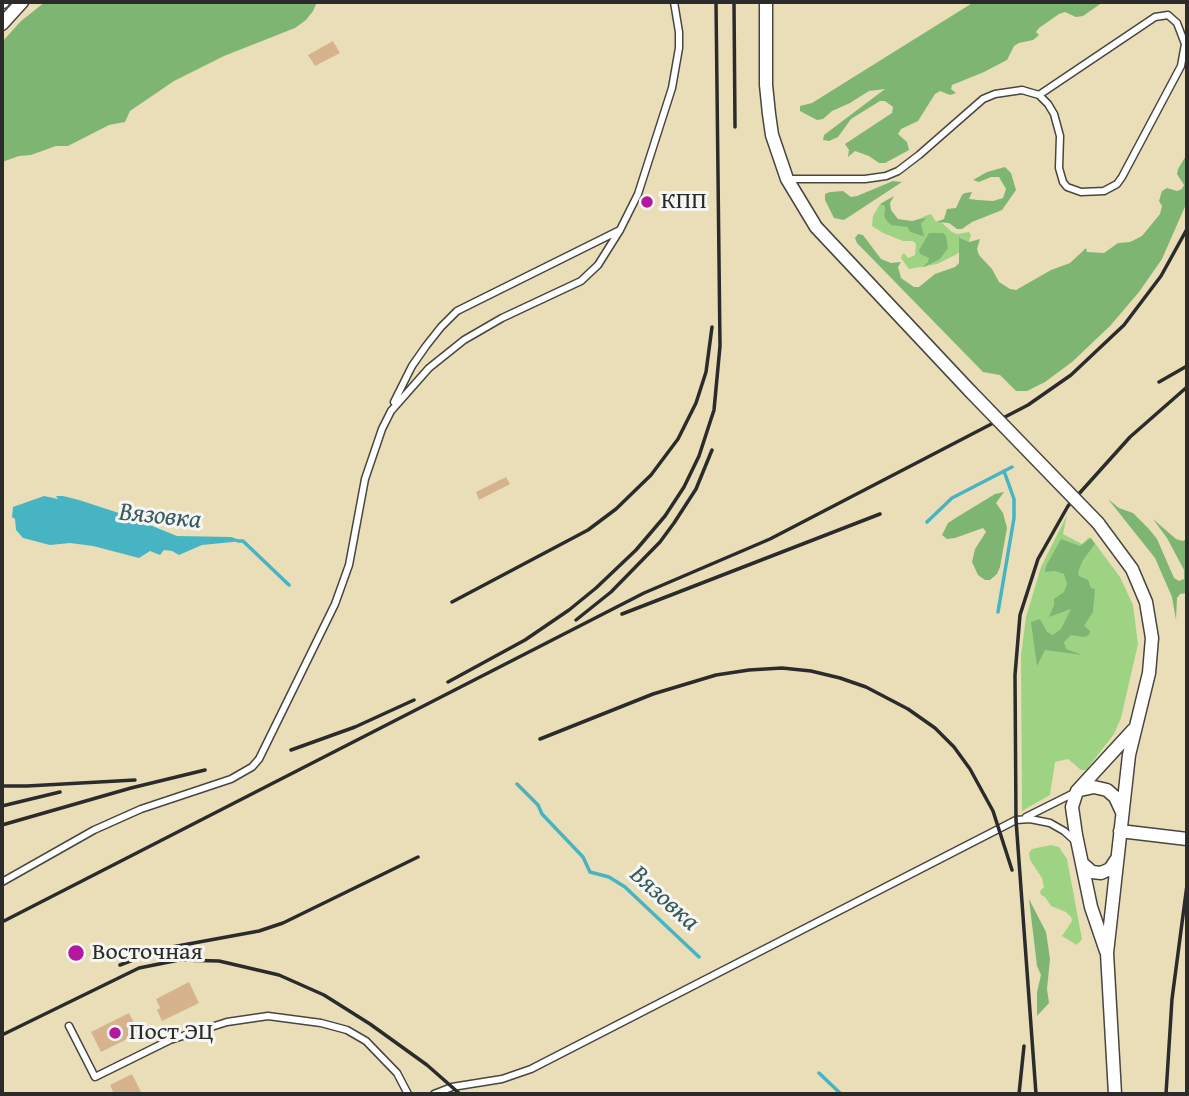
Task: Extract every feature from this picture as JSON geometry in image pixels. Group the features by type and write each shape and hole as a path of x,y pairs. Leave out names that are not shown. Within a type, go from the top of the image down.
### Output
{"street":[{"path":"2,24 22,2"},
{"path":"766,2 766,85 772,135 787,179 816,227 1098,523 1132,569 1146,602 1152,638 1150,663 1134,730 1116,860 1107,953 1115,1094"},
{"path":"1107,953 1094,919 1072,814 1077,791 1134,730"},
{"path":"1077,791 1094,787 1107,790 1115,797 1122,812"},
{"path":"1120,831 1187,839"},
{"path":"1084,865 1092,872 1101,873 1110,869 1116,860"}],"lane":[{"path":"391,411 429,368 464,340 502,318 581,281 598,265 638,194 672,88 679,32 674,2"},
{"path":"787,179 865,179 886,176 898,171 919,155 983,99 1022,90 1039,95 1048,104 1058,126 1059,168 1063,181 1073,190 1098,193 1110,188 1122,177 1181,66 1185,44 1177,23 1168,15 1155,17 1039,95"},
{"path":"2,882 94,830 141,809 231,779 260,759 335,604 349,565 365,479 377,441 412,366 441,327 465,305 620,230"},
{"path":"434,1094 452,1087 502,1079 531,1069 1000,827 1077,791"},
{"path":"1023,818 1050,823 1078,843"},
{"path":"69,1026 95,1077 170,1040 227,1022 268,1016 321,1023 346,1030 366,1041 397,1073 408,1094"}],"green space":[{"path":"45,2 317,2 306,20 295,28 224,56 174,81 130,111 125,122 109,125 68,146 56,146 2,162 2,42 21,21"},
{"path":"974,2 1103,2 1083,16 1076,17 1065,12 1059,14 1039,28 1036,32 1039,35 1033,40 1014,46 1007,60 952,85 951,89 956,93 950,95 940,91 935,94 918,121 901,129 898,134 907,142 909,150 885,163 879,163 855,151 848,157 849,150 845,144 892,113 893,107 885,101 880,101 851,119 838,137 829,141 823,140 824,135 885,89 869,91 832,111 823,119 817,120 800,111 800,106 812,103"},
{"path":"1187,154 1187,202 1162,259 1110,326 1072,362 1045,382 1027,391 1016,391 1000,375 983,372 855,238 858,234 863,235 881,259 891,263 901,262 898,267 901,278 914,287 919,287 935,274 959,263 959,237 969,242 980,239 977,249 979,255 992,269 999,282 1016,290 1051,270 1070,263 1086,248 1087,252 1104,253 1118,243 1130,242 1142,236 1160,214 1162,206 1159,201 1162,191 1167,188 1177,191 1182,189 1184,185 1177,174"},
{"path":"1005,167 1011,173 1016,190 1002,210 962,229 949,223 936,222 944,219 947,209 956,208 965,193 972,192 969,199 993,201 1003,198 1006,189 999,177 979,182 973,180 987,172"},
{"path":"893,181 902,182 844,220 834,218 825,200 825,194 830,192 843,191 851,197 857,196"},
{"path":"894,196 890,203 891,210 898,219 912,221 927,217 921,224 924,237 910,232 907,227 891,225 887,221 884,216 885,206 880,204"},
{"path":"880,204 885,205 884,216 907,227 910,232 923,237 921,224 926,217 919,218 931,214 936,222 941,222 952,232 969,232 969,242 960,237 960,251 957,254 937,264 909,269 901,258 904,253 908,258 915,255 916,244 883,233 872,226 873,216"},
{"path":"929,233 943,233 948,248 940,259 922,268 929,258 920,254 919,250"},
{"path":"1004,492 996,503 1003,513 1007,528 1000,567 997,574 990,580 985,580 978,575 972,562 975,549 986,532 983,528 955,538 947,539 942,535 948,523 995,494"},
{"path":"1108,499 1119,508 1133,513 1149,529 1157,539 1174,578 1179,581 1184,579 1184,570 1153,519 1176,539 1187,539 1187,593 1180,594 1177,598 1176,620 1172,597 1155,558"},
{"path":"1067,515 1063,534 1082,544 1091,538 1120,577 1133,605 1138,644 1121,718 1114,734 1086,770 1081,770 1068,759 1055,762 1050,795 1022,811 1021,655 1026,617 1041,567"},
{"path":"1091,538 1095,544 1078,572 1079,576 1088,580 1091,588 1095,589 1093,612 1084,626 1090,631 1089,635 1071,635 1064,642 1066,649 1082,655 1045,650 1037,666 1031,622 1040,619 1047,632 1053,635 1061,629 1071,609 1049,617 1054,599 1064,592 1067,584 1064,574 1045,572 1046,566 1061,539 1080,546"},
{"path":"1051,845 1059,847 1067,859 1082,939 1077,945 1062,936 1072,921 1071,917 1051,906 1041,895 1040,891 1044,887 1042,878 1030,860 1029,853 1032,849"},
{"path":"1029,899 1046,932 1050,959 1047,989 1049,1003 1037,1016 1037,992 1041,975 1037,966"}],"water":[{"path":"44,496 58,499 56,496 63,496 79,500 177,536 231,537 243,541 202,545 179,555 172,551 164,550 160,555 150,551 139,558 93,546 70,543 50,545 23,538 16,530 15,519 12,517 13,507"}],"building":[{"path":"333,41 340,53 315,66 308,55"},
{"path":"506,477 510,484 479,500 476,492"},
{"path":"189,982 199,1003 162,1021 156,999"},
{"name":"Пост ЭЦ","path":"129,1013 139,1033 101,1052 91,1032"},
{"path":"132,1074 142,1094 114,1094 110,1085"}],"waterway":[{"path":"927,522 952,498 1012,467"},
{"path":"998,612 1014,518 1014,499 1004,471"},
{"name":"Вязовка","path":"238,541 243,541 289,585"},
{"name":"Вязовка","path":"517,784 583,857 590,872 609,877 625,887 699,957"},
{"name":"Вязовка","path":"819,1073 841,1094"}],"railway":[{"path":"448,682 525,640 596,588 636,550 665,516 684,487 699,456 714,410 720,346 716,2"},
{"path":"734,2 735,127"},
{"path":"2,922 644,593 770,539 1028,405 1071,375 1124,325 1161,276 1187,229"},
{"path":"452,602 588,530 616,509 651,475 678,439 696,403 706,372 712,327"},
{"path":"1159,382 1187,366"},
{"path":"1036,1094 1016,820 1015,675 1020,615 1038,559 1068,506 1130,437 1187,387"},
{"path":"576,620 611,592 660,542 696,489 712,450"},
{"path":"622,614 880,514"},
{"path":"540,739 653,694 716,675 782,668 840,678 866,687 908,709 935,728 954,747 970,769 993,811 1012,870"},
{"path":"291,750 355,727 414,700"},
{"path":"2,825 205,770"},
{"path":"2,786 135,780"},
{"path":"2,806 60,792"},
{"path":"120,965 161,949 259,931 283,923 418,857"},
{"path":"1166,1094 1172,999 1187,885"},
{"path":"2,1035 139,968 179,960 219,961 279,975 324,995 427,1065 460,1094"},
{"path":"1019,1094 1024,1046"}],"place":[{"name":"КПП","path":"647,202"},
{"name":"Восточная","path":"76,953"},
{"name":"Пост ЭЦ","path":"115,1033"}]}
